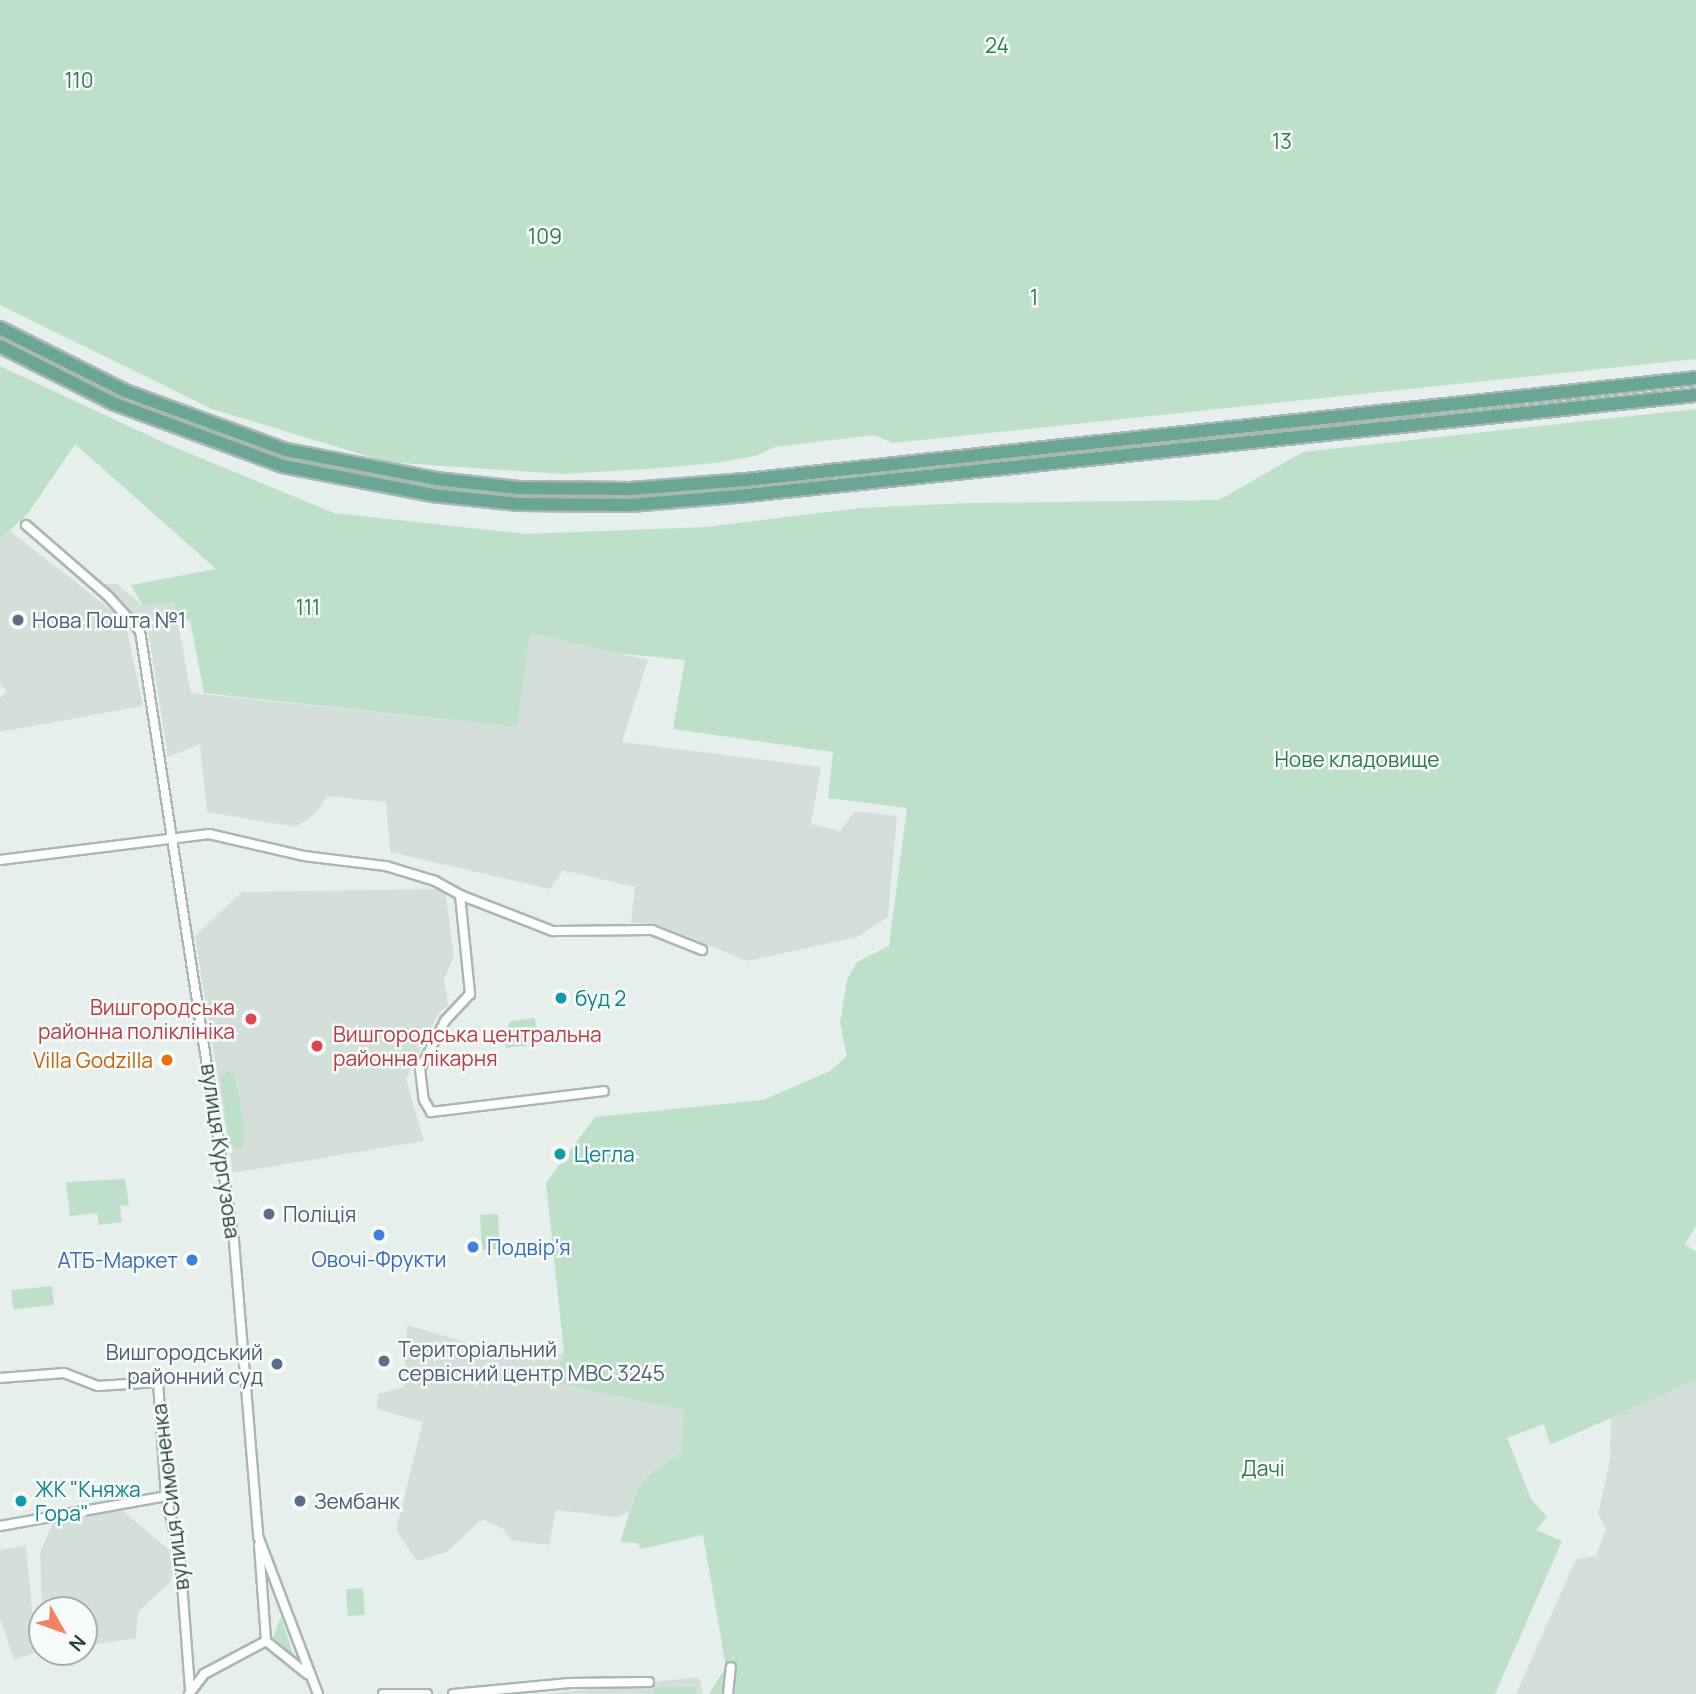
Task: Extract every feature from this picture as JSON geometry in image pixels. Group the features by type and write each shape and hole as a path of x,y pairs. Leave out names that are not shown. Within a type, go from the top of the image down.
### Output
{"main road":[{"path":"0,328 117,387 286,450 436,479 519,488 631,489 746,480 1696,379"},
{"path":"0,346 115,404 283,466 432,495 519,503 630,505 748,495 1696,395"}],"street":[{"name":"вулиця Кургузова","path":"26,524 108,597 140,631 202,1014 237,1266 258,1535 318,1694"},
{"path":"0,860 209,834 303,856 386,866 435,881 460,895 552,931 652,930 702,950"},
{"path":"460,895 470,994 444,1021 420,1069 424,1100 432,1112 604,1091"},
{"name":"вулиця Симоненка","path":"0,1378 64,1373 98,1385 158,1382 166,1496 180,1556 190,1691"},
{"path":"0,1526 166,1496"},
{"path":"258,1535 266,1641"},
{"path":"190,1691 204,1674 266,1641"},
{"path":"266,1641 298,1663 312,1679"},
{"path":"728,1694 731,1667"},
{"path":"453,1694 569,1683 649,1682"},
{"path":"383,1694 428,1694"}],"shaded area":[{"path":"10,531 125,621 143,706 0,732 0,698 7,691 0,683 0,540"},
{"path":"97,584 117,584 143,606 174,602 191,693 516,727 530,633 648,660 622,742 821,767 811,824 840,831 855,811 897,816 888,917 857,937 747,961 658,925 631,922 635,887 563,870 550,889 390,852 386,802 327,796 316,813 296,827 207,812 200,744 168,757 147,623 139,624 135,615"},
{"name":"Вишгородська центральна районна лікарня","path":"445,889 454,957 444,979 448,1005 438,1014 406,1079 424,1141 233,1173 195,936 242,892"},
{"path":"407,1325 523,1359 564,1353 683,1410 681,1453 651,1473 637,1490 629,1512 616,1517 556,1510 549,1545 511,1540 503,1529 482,1519 447,1552 417,1561 396,1530 423,1422 377,1409 378,1394 404,1387"},
{"path":"1696,1380 1696,1694 1516,1694 1576,1559 1596,1556 1606,1529 1598,1514 1610,1460 1611,1418"},
{"path":"120,1508 176,1556 171,1581 138,1612 136,1638 98,1644 98,1596 42,1596 40,1552 54,1521"},
{"path":"26,1545 31,1596 28,1596 28,1655 14,1660 0,1618 0,1550"},
{"path":"699,1677 703,1694 547,1694"}],"green space":[{"path":"0,0 1696,0 1696,359 893,443 874,435 775,447 755,456 715,463 647,469 562,474 387,462 212,409 0,305"},
{"path":"0,366 169,445 334,513 526,534 706,527 860,508 969,503 1219,500 1303,452 1696,409 1696,1226 1685,1244 1696,1252 1696,1380 1550,1445 1544,1424 1507,1438 1531,1499 1547,1517 1536,1530 1562,1541 1495,1694 709,1694 726,1667 703,1535 641,1549 638,1543 620,1542 637,1490 651,1473 681,1453 683,1410 553,1382 564,1353 546,1183 595,1117 763,1100 830,1071 847,1056 840,1023 847,980 857,962 889,946 907,808 828,798 833,752 673,729 685,660 615,653 530,633 517,727 204,693 190,620 178,622 174,602 143,606 131,585 216,569 75,444 29,512 0,540"},
{"path":"535,1018 538,1044 506,1048 504,1031 511,1021"},
{"path":"228,1071 235,1075 244,1129 244,1145 238,1150 229,1143 220,1078"},
{"path":"125,1179 129,1205 120,1206 122,1222 99,1225 97,1213 70,1216 66,1182"},
{"path":"498,1214 500,1249 482,1250 480,1215"},
{"path":"52,1286 54,1305 13,1309 11,1290"},
{"path":"363,1588 365,1615 348,1616 346,1589"},
{"path":"281,1617 294,1657 273,1637"},
{"path":"696,1687 696,1694 654,1694 654,1688"}],"place":[{"name":"Нова Пошта №1","path":"18,620"},
{"name":"буд 2","path":"561,998"},
{"name":"Вишгородська районна поліклініка","path":"251,1019"},
{"name":"Вишгородська центральна районна лікарня","path":"317,1046"},
{"name":"Villa Godzilla","path":"167,1060"},
{"name":"Цегла","path":"560,1154"},
{"name":"Поліція","path":"269,1214"},
{"name":"Овочі-Фрукти","path":"379,1235"},
{"name":"Подвір'я","path":"473,1247"},
{"name":"АТБ-Маркет","path":"192,1260"},
{"name":"Територіальний сервісний центр МВС 3245","path":"384,1361"},
{"name":"Вишгородський районний суд","path":"277,1364"},
{"name":"ЖК \"Княжа Гора\"","path":"21,1501"},
{"name":"Зембанк","path":"300,1501"}],"park label":[{"name":"24","path":"997,45"},
{"name":"110","path":"79,80"},
{"name":"13","path":"1282,141"},
{"name":"109","path":"545,236"},
{"name":"1","path":"1034,297"},
{"name":"111","path":"308,607"},
{"name":"Нове кладовище","path":"1357,759"},
{"name":"Дачі","path":"1263,1468"}]}
